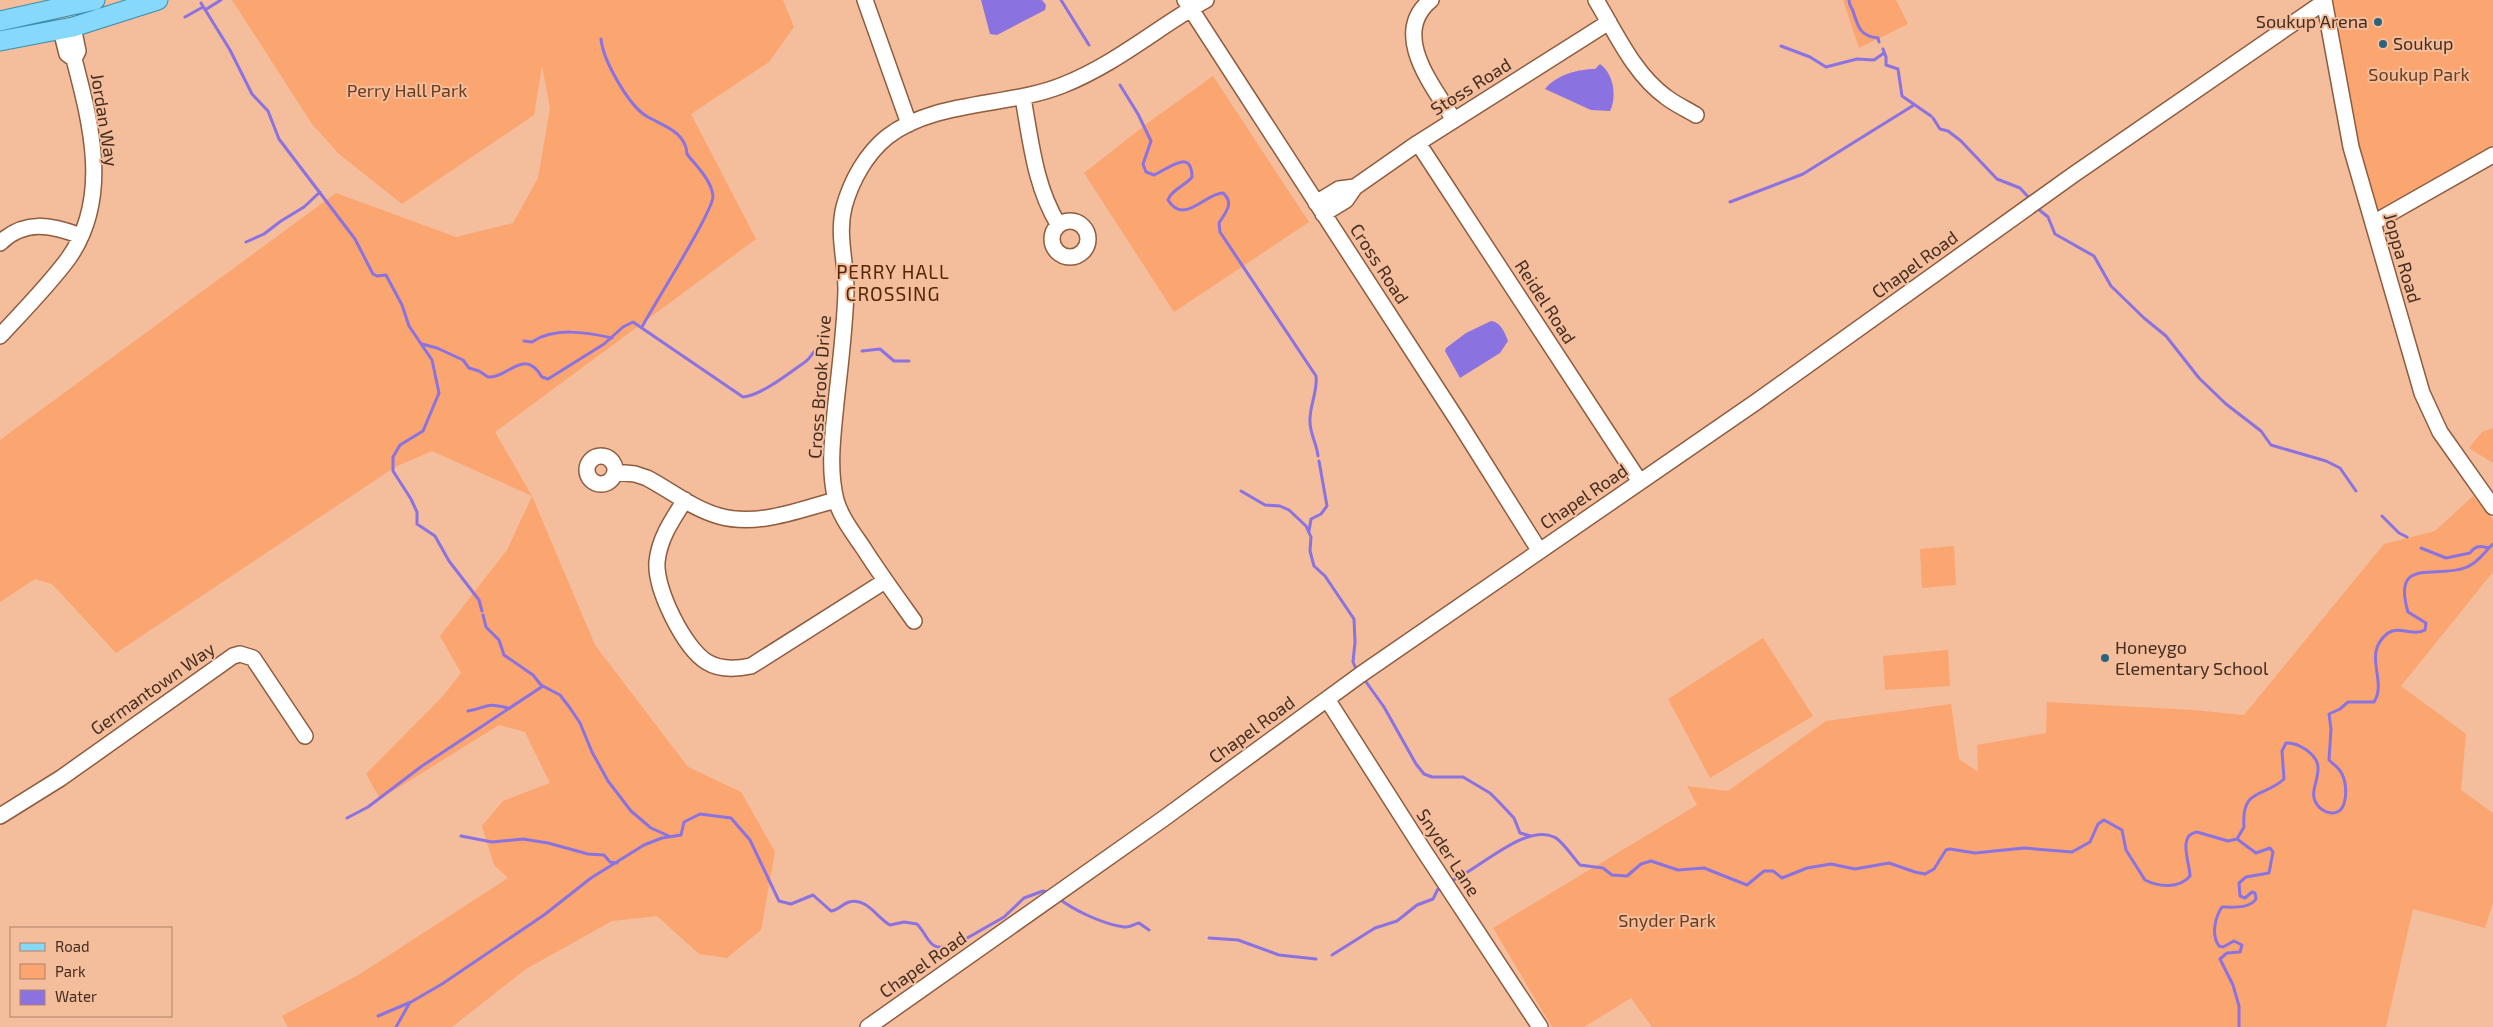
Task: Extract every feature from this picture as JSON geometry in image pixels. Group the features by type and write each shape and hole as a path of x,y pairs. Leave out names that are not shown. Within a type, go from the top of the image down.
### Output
{"main road":[{"path":"0,20 95,0"},
{"path":"0,41 67,28 158,0"}],"street":[{"path":"865,0 909,124"},
{"name":"Cross Brook Drive","path":"914,621 850,529 836,500 832,460 845,296 840,234 844,207 856,175 873,151 888,136 909,124 933,115 1023,98 1062,86 1114,60 1188,4 1206,0"},
{"path":"1431,0 1421,10 1417,22 1414,50 1419,64 1454,120"},
{"path":"1596,0 1650,82 1666,97 1696,114"},
{"name":"Joppa Road","path":"2324,1 2351,147 2428,410 2457,459 2493,507"},
{"name":"Chapel Road","path":"868,1027 1059,893 1327,699 1507,575 1539,550 1640,482 2073,175 2324,1"},
{"name":"Cross Road","path":"1188,4 1458,420 1539,550"},
{"name":"Stoss Road","path":"1319,208 1346,200 1355,187 1418,143 1609,22"},
{"name":"Jordan Way","path":"2,330 69,258 90,212 96,166 91,132 74,60 67,54 67,28"},
{"path":"1023,98 1037,176 1046,204 1058,224"},
{"name":"Reidel Road","path":"1418,143 1640,482"},
{"path":"2373,222 2492,158"},
{"path":"0,242 14,231 36,225 49,225 80,236"},
{"path":"615,472 635,474 647,478 718,516 747,520 769,518 836,500"},
{"path":"685,500 669,524 663,538 657,562 658,578 662,596 678,625 696,652 713,664 733,669 751,666 762,661 886,581"},
{"name":"Germantown Way","path":"0,816 61,778 233,656 240,654 253,658 305,736"},
{"name":"Snyder Lane","path":"1327,699 1540,1027"}],"green space":[{"name":"Perry Hall Park","path":"232,0 783,0 794,27 769,62 691,114 756,239 495,432 532,496 432,451 395,467 116,653 52,584 35,579 0,602 0,440 336,193 456,237 513,223 538,178 550,108 542,66 534,115 402,204 339,154 312,124"},
{"path":"1843,0 1896,0 1908,24 1859,48"},
{"name":"Soukup Park","path":"2329,0 2493,0 2493,145 2374,212 2363,176"},
{"path":"1213,76 1309,222 1174,312 1084,173 1149,122"},
{"path":"2493,428 2493,463 2469,448 2482,432"},
{"path":"532,496 595,645 688,767 741,792 775,852 761,930 727,958 699,954 657,916 612,921 526,969 452,1027 288,1027 282,1016 360,974 508,878 494,865 482,826 503,801 550,783 525,732 499,725 380,799 366,774 443,696 461,673 440,636 507,550"},
{"name":"Snyder Park","path":"2473,496 2493,520 2493,572 2401,686 2466,734 2461,790 2493,813 2493,903 2485,928 2413,909 2386,1027 1652,1027 1631,998 1584,1027 1552,1027 1493,928 1697,805 1687,786 1728,791 1826,721 1951,704 1959,759 1978,772 1977,745 2046,733 2047,702 2193,710 2244,715 2384,544 2435,531"},
{"path":"1954,546 1956,585 1922,588 1920,549"},
{"path":"1763,638 1813,716 1710,778 1668,699"},
{"path":"1948,650 1950,686 1885,690 1883,656"}],"water":[{"path":"981,0 1042,0 1046,5 1045,10 997,35 990,34"},
{"path":"1600,64 1605,68 1613,86 1614,93 1610,111 1591,110 1545,89 1561,77 1582,70 1595,69"},
{"path":"1491,321 1500,326 1508,341 1500,353 1460,378 1445,351 1446,348 1466,333"}],"waterway":[{"path":"205,10 221,0"},
{"path":"1061,0 1089,45"},
{"path":"1849,0 1856,22 1863,33 1878,38 1879,42"},
{"path":"201,3 230,50 252,94 268,111 279,139 355,239 373,274 377,276 386,275 402,305 409,326 432,360 439,393 423,431 400,445 393,457 393,471 417,512 417,524 435,536 449,561 479,600 482,611"},
{"path":"185,17 203,7"},
{"path":"601,39 607,59 625,93 641,112 667,127 683,140 687,154 706,178 713,196 711,205 694,238 642,327"},
{"path":"1781,46 1810,57 1826,67 1857,59 1874,60 1884,53"},
{"path":"1883,49 1886,65 1898,69 1902,96 1931,116"},
{"path":"1120,85 1138,114 1151,141 1143,164 1146,172 1154,175 1183,162 1188,163 1191,168 1192,177 1172,193 1168,200 1174,207 1181,210 1188,209 1216,194 1223,193 1227,197 1229,204 1219,223 1220,232 1316,376 1316,388 1310,422 1318,456"},
{"path":"1730,202 1803,174 1914,105"},
{"path":"1933,118 1940,129 1948,131 1961,141 1997,179 2020,188 2031,200"},
{"path":"246,242 264,234 304,207 320,192"},
{"path":"2037,208 2048,217 2055,234 2094,256 2111,286 2166,336 2199,378 2226,404 2261,431 2271,445 2326,461 2340,468 2356,491"},
{"path":"422,344 437,348 463,360 469,368 479,371 488,377 495,376 522,364 529,364 542,377 548,379 604,344 623,327 633,322 743,397 775,383 822,347"},
{"path":"524,341 532,342 550,334 570,332 612,338"},
{"path":"862,351 880,349 894,361 909,361"},
{"path":"1309,531 1311,519 1321,514 1327,506 1319,461"},
{"path":"1241,491 1265,505 1280,506 1289,510 1306,526 1311,537 1310,551 1314,566 1325,576 1354,619 1355,642 1353,662 1357,671"},
{"path":"2382,516 2399,533 2407,537"},
{"path":"1453,880 1503,849 1530,836 1543,834 1557,839 1580,865 1603,868 1612,875 1627,876 1641,864 1651,861 1678,870 1704,868 1747,885 1764,871 1773,871 1782,878 1807,868 1831,864 1855,869 1889,863 1925,874 1934,869 1946,850 1950,849 1975,853 2024,848 2072,852 2090,842 2098,824 2104,820 2122,830 2126,850 2145,880 2156,884 2175,885 2190,876 2186,844 2187,838 2191,834 2197,832 2228,841 2237,839 2244,827 2244,814 2250,799 2284,779 2282,751 2286,743 2296,744 2311,753 2317,762 2318,772 2314,797 2319,807 2329,813 2342,808 2346,790 2341,772 2329,760 2331,729 2329,714 2340,709 2348,702 2374,702 2378,694 2376,650 2380,641 2388,633 2397,630 2416,632 2425,630 2426,623 2408,612 2404,594 2406,583 2412,576 2420,573 2467,567 2478,560 2493,544"},
{"path":"2421,548 2446,558 2470,553 2478,547 2489,548"},
{"path":"483,615 486,627 499,640 504,655 533,675 541,685 560,695 570,708 580,723 592,752 608,781 631,811 651,828 669,836"},
{"path":"1364,679 1384,707 1416,764 1424,774 1432,777 1463,777 1490,793 1497,800"},
{"path":"347,818 368,807 422,766 543,686"},
{"path":"468,711 491,705 508,708"},
{"path":"1498,801 1514,818 1520,833 1531,836"},
{"path":"378,1016 411,1002 442,984 544,915 591,878 644,845 662,838 681,835 684,822 700,814 731,818 750,840 779,901 791,904 813,895 831,911 849,902 861,902 890,925 904,922 917,924 935,946 946,947 955,944"},
{"path":"461,836 492,842 523,839 548,843 588,854 604,855 610,862 617,863"},
{"path":"2237,839 2256,853 2270,848 2273,852 2269,873 2246,877 2239,883 2240,896 2245,898 2252,892 2255,893 2256,899 2245,906 2222,907 2216,921 2215,937 2219,946 2223,947 2234,941 2242,945 2240,952 2227,953 2220,959 2233,985 2239,1006 2239,1027"},
{"path":"1332,955 1375,928 1397,921 1417,905 1433,899 1438,889"},
{"path":"962,941 1004,917 1024,898 1043,891 1051,893"},
{"path":"1058,898 1098,920 1124,927 1139,923 1149,930"},
{"path":"1209,938 1238,940 1279,955 1316,959"},
{"path":"396,1027 409,1004"}],"place":[{"name":"Soukup Arena","path":"2378,22"},
{"name":"Soukup","path":"2383,44"},
{"name":"Honeygo Elementary School","path":"2105,658"}],"district":[{"name":"PERRY HALL CROSSING","path":"893,283"}]}
